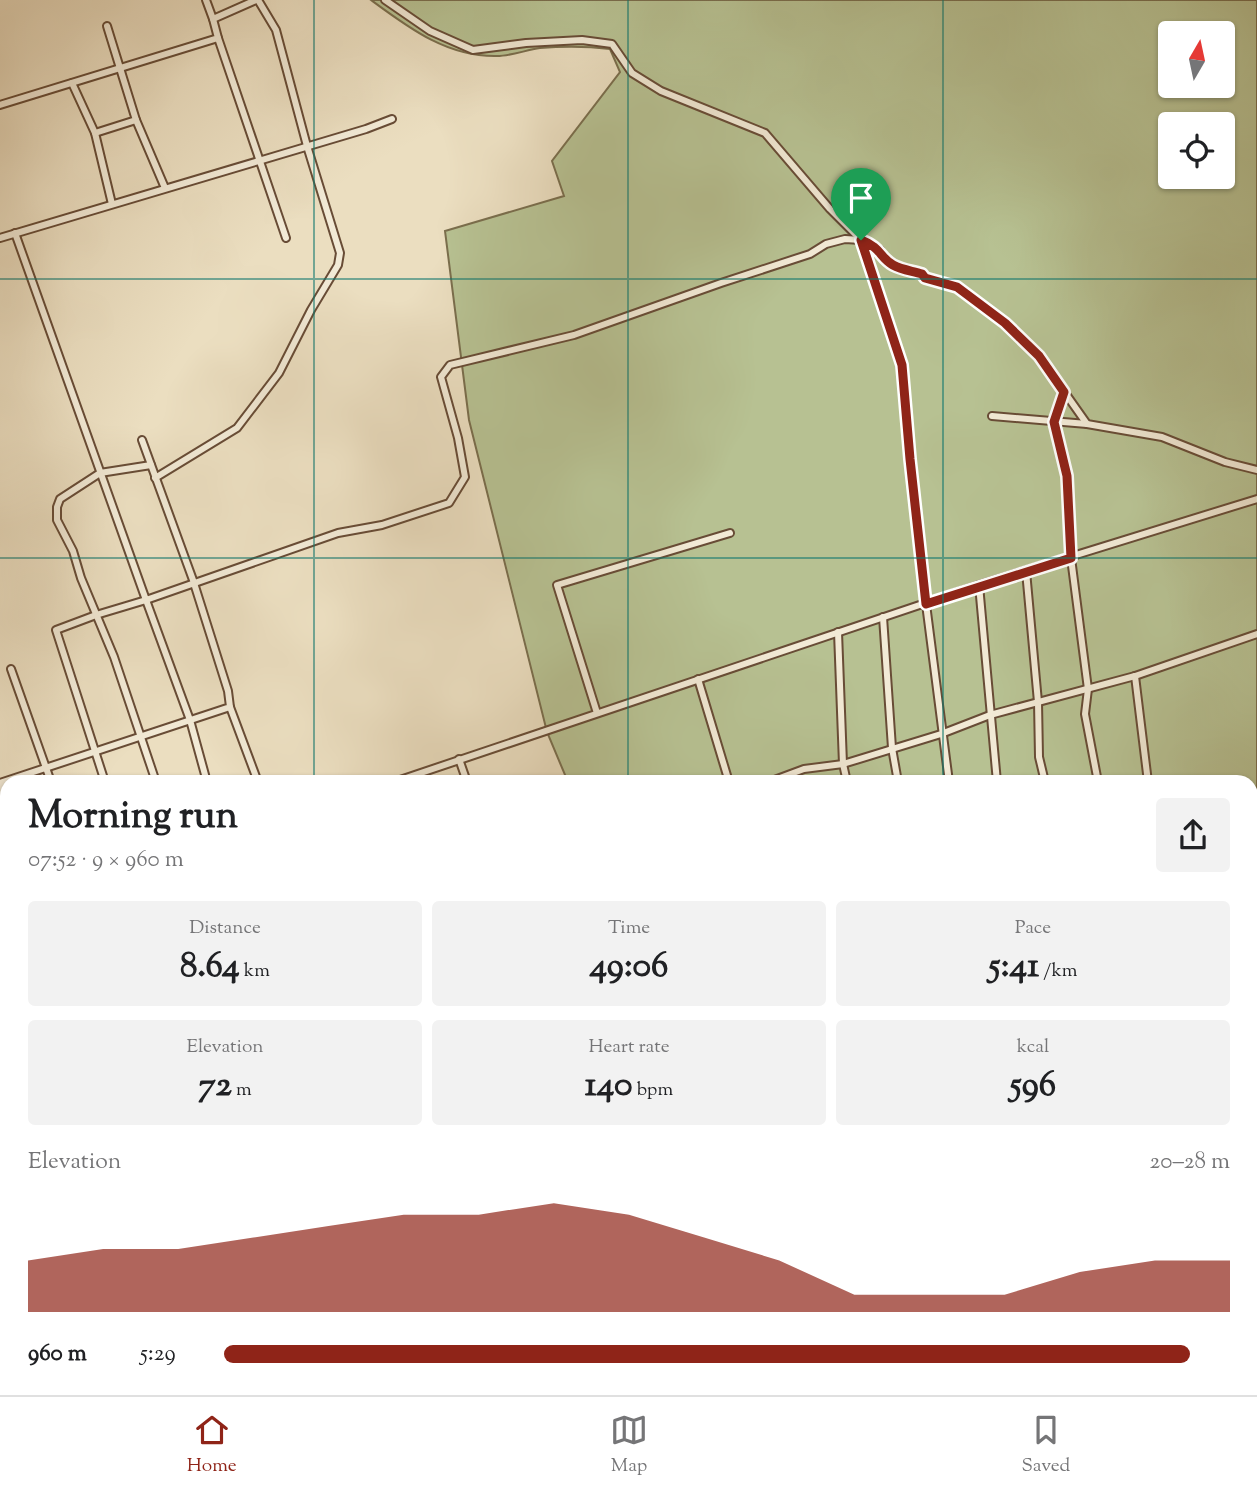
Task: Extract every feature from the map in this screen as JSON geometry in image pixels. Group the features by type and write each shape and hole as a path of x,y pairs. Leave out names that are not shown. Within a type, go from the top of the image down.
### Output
{"street":[{"path":"206,0 286,238"},
{"path":"156,478 237,428 279,373 311,310 338,265 340,253 307,146 276,30 257,0 213,19"},
{"path":"385,0 430,31 473,50 526,43 582,40 612,44 632,73 661,91 765,133 830,209 861,240 880,250 895,266 957,287 1005,323 1039,356 1087,424"},
{"path":"107,26 136,120 165,188"},
{"path":"0,105 218,38"},
{"path":"72,83 95,133 113,204"},
{"path":"0,238 392,119"},
{"path":"95,133 136,120"},
{"path":"15,233 190,720 205,775"},
{"path":"103,775 56,630 195,585 338,533 382,525 449,503 465,477 458,438 441,377 450,365 574,335 810,254 826,244 845,239 861,240"},
{"path":"861,240 902,365 926,604 948,775"},
{"path":"1064,392 1054,422 1067,476 1071,558 1088,689 1085,714 1097,775"},
{"path":"992,416 1087,424 1162,437 1225,462 1257,470"},
{"path":"142,440 195,585 228,691 230,707 255,775"},
{"path":"151,465 100,473 72,489 60,499 57,520 73,551 114,657 154,775"},
{"path":"415,774 979,585 1257,499"},
{"path":"597,713 557,585 730,533"},
{"path":"1026,571 1038,702 1039,757 1043,775"},
{"path":"979,585 996,775"},
{"path":"883,617 892,748 897,775"},
{"path":"838,632 845,775"},
{"path":"788,775 804,769 843,764 941,734 990,715 1135,676 1257,634"},
{"path":"11,669 48,775"},
{"path":"1135,676 1147,775"},
{"path":"698,679 727,775"},
{"path":"25,775 230,707"},
{"path":"459,760 464,775"}],"green space":[{"path":"371,0 1257,0 1257,775 565,775 547,732 469,420 445,231 564,196 552,161 620,72 610,49 549,47 508,55 479,55 462,52 430,39"}],"route":[{"path":"861,240 880,250 895,266 957,287 1005,323 1039,356 1064,392 1054,422 1067,476 1071,558 926,604 901,355 861,240"}]}
